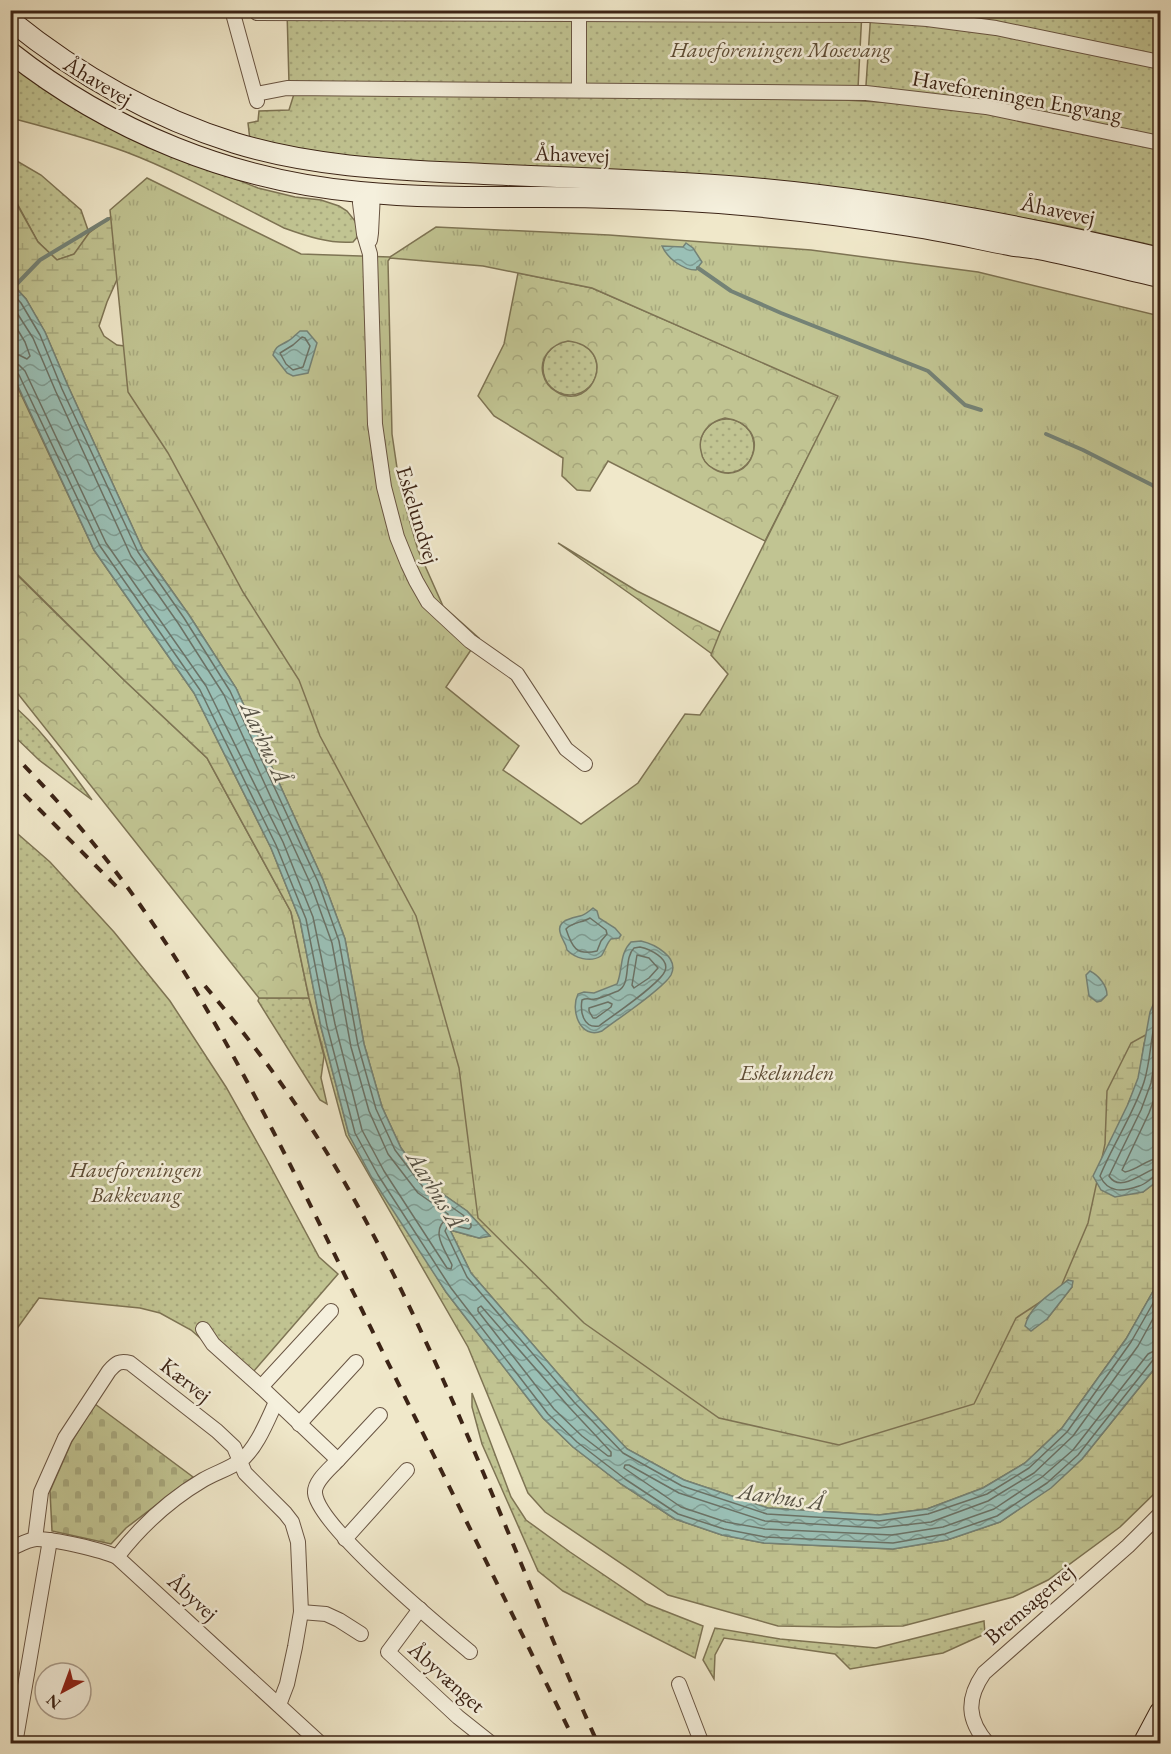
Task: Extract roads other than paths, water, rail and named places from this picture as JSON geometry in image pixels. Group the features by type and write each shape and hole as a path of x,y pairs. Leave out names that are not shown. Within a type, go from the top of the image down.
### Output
{"main road":[{"path":"11,21 93,89 172,134 267,164 354,179 367,184"},
{"name":"Åhavevej","path":"10,52 84,103 168,145 200,158 264,176 323,188 372,182 482,183 626,180 745,188 851,198 906,206 1017,226 1161,258"},
{"name":"Åhavevej","path":"367,184 433,196 588,198 718,203 904,225 1035,248 1161,277"},
{"path":"1011,245 1035,258 1161,288"},
{"path":"1143,1743 1161,1712"}],"street":[{"path":"232,10 256,98 287,88 579,90 579,12"},
{"path":"257,13 579,12 868,15 927,19 996,28 1161,62"},
{"name":"Haveforeningen Engvang","path":"579,90 866,93 986,107 1161,143"},
{"name":"Eskelundvej","path":"367,184 360,203 364,234 368,245 375,424 384,487 408,564 428,602 470,641 517,674 566,749 585,764"},
{"path":"261,1387 331,1311"},
{"path":"203,1329 213,1344 338,1460"},
{"name":"Kærvej","path":"35,1539 41,1492 65,1438 109,1371 119,1362 130,1363 218,1431 234,1448 245,1473 292,1522 298,1542 301,1612 287,1684 279,1705"},
{"path":"299,1424 356,1362"},
{"path":"117,1557 133,1537 166,1506 206,1479 241,1461 261,1432 276,1402"},
{"name":"Åbyvænget","path":"380,1415 316,1485 317,1501 345,1539 470,1652"},
{"path":"345,1539 407,1470"},
{"name":"Bremsagervej","path":"988,1743 981,1735 971,1714 974,1690 984,1673 1161,1514"},
{"name":"Åbyvej","path":"10,1549 35,1539 50,1540 108,1552 117,1557 321,1743"},
{"path":"15,1743 50,1540"},
{"name":"Åbyvænget","path":"420,1609 388,1652 458,1717 492,1743"},
{"path":"301,1612 326,1614 361,1634"},
{"path":"679,1684 702,1743"}],"water":[{"path":"686,243 693,248 702,262 696,270 686,268 676,262 662,246 683,247"},
{"path":"10,282 26,299 45,332 143,550 189,615 236,688 323,880 345,939 364,1044 382,1107 401,1148 427,1183 467,1211 490,1236 479,1238 450,1230 471,1273 579,1398 627,1449 684,1480 768,1508 879,1515 927,1509 983,1488 1025,1463 1062,1428 1126,1339 1160,1279 1160,1359 1082,1459 1051,1488 1000,1522 947,1540 893,1549 764,1543 722,1535 675,1519 621,1484 573,1447 543,1418 446,1292 372,1178 349,1135 321,1027 300,920 271,848 194,693 94,550 11,371"},
{"path":"300,331 307,331 317,343 308,373 293,376 287,373 273,355 277,347"},
{"path":"593,908 597,911 599,918 615,928 621,935 619,938 611,939 601,956 583,959 567,950 560,928 566,920 584,915"},
{"path":"641,941 659,948 669,957 673,968 671,975 649,996 602,1031 594,1033 588,1031 576,1015 578,994 594,993 617,984 627,947 631,942"},
{"path":"1090,971 1104,984 1107,995 1101,1001 1097,1002 1089,996 1086,975"},
{"path":"1160,989 1160,1179 1143,1192 1115,1197 1101,1190 1093,1176 1138,1078 1150,1012"},
{"path":"1068,1280 1073,1281 1072,1287 1047,1319 1031,1331 1025,1326 1032,1312 1042,1300"}],"waterway":[{"path":"10,291 40,260 108,219"},
{"path":"698,268 731,291 928,371 965,405 981,410"},
{"path":"1046,434 1083,450 1160,491"}],"railway":[{"path":"10,751 65,810 116,872 147,915 207,1009 287,1159 576,1744"},
{"path":"10,780 118,888"},
{"path":"205,986 295,1103 327,1152 379,1246 446,1386 598,1744"}],"park label":[{"name":"Haveforeningen Mosevang","path":"781,49"},
{"name":"Eskelunden","path":"787,1072"},
{"name":"Haveforeningen Bakkevang","path":"136,1182"}],"water label":[{"name":"Aarhus Å","path":"266,742"},
{"name":"Aarhus Å","path":"436,1189"},
{"name":"Aarhus Å","path":"781,1496"}]}
